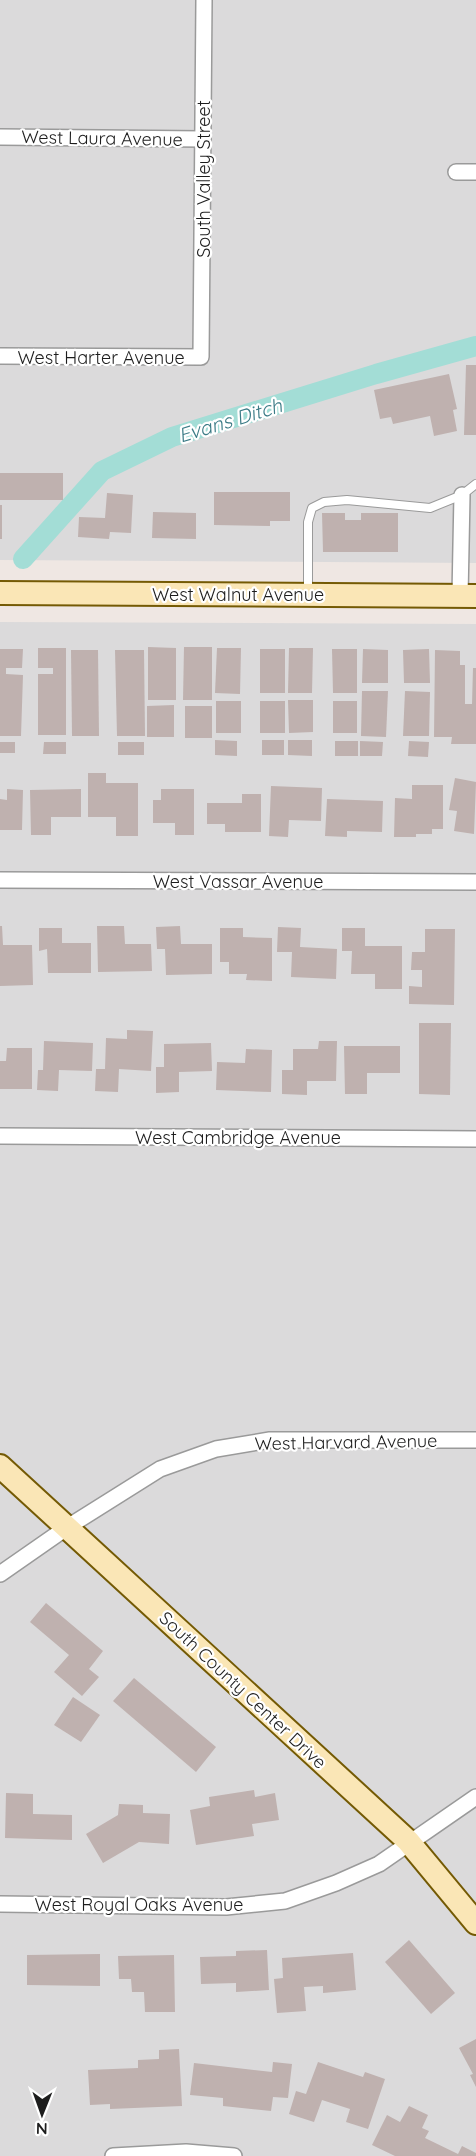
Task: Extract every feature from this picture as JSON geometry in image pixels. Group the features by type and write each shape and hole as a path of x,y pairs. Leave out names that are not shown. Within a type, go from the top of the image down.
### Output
{"street":[{"name":"South Valley Street","path":"201,357 204,0"},
{"name":"West Laura Avenue","path":"0,137 203,139"},
{"path":"456,172 476,172"},
{"name":"West Harter Avenue","path":"0,356 201,357"},
{"path":"462,495 468,596"},
{"name":"West Walnut Avenue","path":"0,593 468,596"},
{"name":"West Vassar Avenue","path":"0,880 476,882"},
{"name":"West Cambridge Avenue","path":"0,1136 476,1139"},
{"name":"West Harvard Avenue","path":"0,1574 66,1528 160,1469 216,1449 270,1440 476,1440"},
{"name":"South County Center Drive","path":"0,1466 408,1841 476,1923"},
{"name":"West Royal Oaks Avenue","path":"0,1904 226,1907 285,1901 336,1883 379,1864 408,1841 476,1797"},
{"path":"113,2156 186,2152 234,2156"}],"lane":[{"path":"308,595 308,522 312,508 324,502 347,500 430,508 462,495 476,484"}],"shaded area":[{"path":"0,0 476,0 476,563 0,560"},
{"path":"0,622 476,624 476,2156 0,2156"}],"building":[{"path":"466,365 476,365 476,435 464,435"},
{"path":"449,374 457,409 453,410 457,431 434,436 430,416 393,424 391,417 380,419 374,390"},
{"path":"0,473 63,473 63,500 0,500"},
{"path":"214,492 290,492 290,521 270,521 270,526 214,525"},
{"path":"107,493 133,495 131,533 110,532 109,539 78,537 79,517 105,518"},
{"path":"0,505 2,505 2,539 0,539"},
{"path":"153,512 196,513 196,539 152,538"},
{"path":"322,513 345,513 345,520 361,520 361,513 398,513 398,552 323,552"},
{"path":"148,647 176,648 176,700 148,700"},
{"path":"184,647 212,647 212,700 183,700"},
{"path":"38,648 66,648 66,735 38,735 38,674 53,674 53,668 38,668"},
{"path":"217,648 241,648 240,694 215,693"},
{"path":"289,648 313,648 312,693 288,693"},
{"path":"0,649 23,649 22,668 6,668 6,674 23,675 21,736 0,736"},
{"path":"260,649 285,649 285,693 260,693"},
{"path":"332,649 357,649 357,693 333,693"},
{"path":"363,649 388,650 388,683 362,683"},
{"path":"429,649 430,683 404,683 403,650"},
{"path":"71,650 98,650 99,736 72,736"},
{"path":"115,650 144,650 145,736 117,736"},
{"path":"435,650 460,651 460,665 465,665 465,704 472,704 473,668 476,668 476,744 451,744 452,737 434,737"},
{"path":"362,691 388,691 386,737 361,736"},
{"path":"405,691 430,692 429,736 403,736"},
{"path":"288,700 313,700 313,732 289,733"},
{"path":"216,701 241,701 241,733 216,733"},
{"path":"260,701 285,701 285,733 260,733"},
{"path":"333,701 357,701 357,733 333,733"},
{"path":"174,705 174,737 147,737 147,706"},
{"path":"185,706 212,706 212,738 185,738"},
{"path":"215,740 237,741 237,756 215,755"},
{"path":"262,740 284,740 284,755 262,755"},
{"path":"288,740 312,740 312,756 288,755"},
{"path":"335,741 358,741 358,756 335,756"},
{"path":"360,741 383,742 382,756 360,756"},
{"path":"409,741 429,742 428,757 408,756"},
{"path":"0,742 15,742 15,753 0,753"},
{"path":"44,742 66,742 66,754 43,754"},
{"path":"118,742 144,742 144,755 118,755"},
{"path":"88,773 106,773 106,783 138,783 138,836 116,836 116,817 88,817"},
{"path":"455,778 476,782 474,834 454,831 457,811 449,810"},
{"path":"412,785 443,785 443,829 432,829 432,834 416,834 416,837 394,837 395,798 412,799"},
{"path":"271,786 322,788 321,821 289,820 288,837 269,836"},
{"path":"7,789 23,790 22,830 0,830 0,799 7,800"},
{"path":"81,789 81,817 51,817 51,835 31,835 30,790"},
{"path":"161,789 194,789 194,835 175,835 175,823 153,823 153,800 161,800"},
{"path":"242,794 261,794 261,832 225,832 225,824 207,824 207,803 242,803"},
{"path":"327,799 383,801 382,832 347,831 347,837 325,836"},
{"path":"0,926 2,926 3,945 32,945 33,985 0,986"},
{"path":"97,926 124,926 125,944 151,944 152,971 98,972"},
{"path":"180,926 181,944 212,944 212,974 166,975 165,949 157,949 156,927"},
{"path":"278,927 301,928 300,947 337,949 336,979 291,977 292,952 277,952"},
{"path":"39,928 62,928 62,943 91,943 91,973 48,973 47,949 39,951"},
{"path":"220,928 243,928 243,937 272,938 272,981 246,980 247,974 229,974 229,962 220,962"},
{"path":"342,928 365,928 365,946 402,946 402,989 375,989 375,974 351,974 352,951 342,951"},
{"path":"425,929 455,929 454,1005 409,1004 409,986 422,987 422,970 411,970 412,952 425,952"},
{"path":"419,1023 451,1023 450,1095 419,1094"},
{"path":"127,1030 153,1031 151,1071 119,1069 118,1092 95,1091 96,1069 105,1069 106,1038 127,1039"},
{"path":"44,1041 93,1043 92,1071 59,1070 58,1091 37,1090 38,1070 43,1070"},
{"path":"319,1041 337,1041 336,1081 307,1081 307,1095 282,1094 282,1070 293,1070 293,1049 318,1049"},
{"path":"211,1043 212,1071 179,1072 179,1092 156,1093 156,1067 164,1067 164,1044"},
{"path":"344,1046 400,1046 400,1073 367,1073 367,1094 345,1094"},
{"path":"7,1048 32,1048 32,1089 0,1089 0,1061 6,1061"},
{"path":"246,1049 272,1050 271,1092 216,1090 217,1062 245,1063"},
{"path":"46,1603 103,1651 89,1669 99,1677 82,1696 54,1672 69,1655 30,1622"},
{"path":"134,1678 216,1747 196,1772 113,1701"},
{"path":"73,1697 100,1715 81,1742 54,1725"},
{"path":"254,1790 255,1797 275,1793 279,1820 252,1824 254,1836 196,1845 190,1810 210,1806 209,1797"},
{"path":"6,1793 33,1794 33,1814 72,1815 72,1840 5,1838"},
{"path":"119,1804 143,1805 143,1813 170,1814 169,1844 139,1842 103,1863 86,1834 118,1815"},
{"path":"409,1940 455,1993 431,2014 385,1962"},
{"path":"267,1950 269,1990 236,1992 236,1983 201,1984 200,1957 236,1956 236,1951"},
{"path":"353,1953 356,1990 323,1993 323,1986 304,1987 306,2011 277,2013 274,1979 283,1978 282,1958"},
{"path":"100,1954 100,1986 27,1985 27,1955"},
{"path":"174,1955 175,2012 145,2012 144,1992 132,1992 131,1979 119,1979 118,1956"},
{"path":"476,2039 476,2087 470,2075 473,2074 459,2048"},
{"path":"179,2049 182,2106 110,2109 110,2104 90,2105 88,2070 138,2068 138,2060 159,2059 159,2050"},
{"path":"273,2062 292,2064 288,2098 273,2097 271,2111 223,2106 223,2098 190,2095 194,2063 272,2072"},
{"path":"318,2062 363,2077 365,2072 385,2079 368,2129 346,2122 350,2109 322,2100 314,2122 289,2114 296,2091 306,2094"},
{"path":"409,2106 428,2115 422,2128 429,2131 425,2138 458,2154 462,2146 476,2153 476,2156 395,2156 372,2145 387,2115 400,2122"}],"waterway":[{"name":"Evans Ditch","path":"23,559 102,471 172,437 376,374 476,346"}]}
